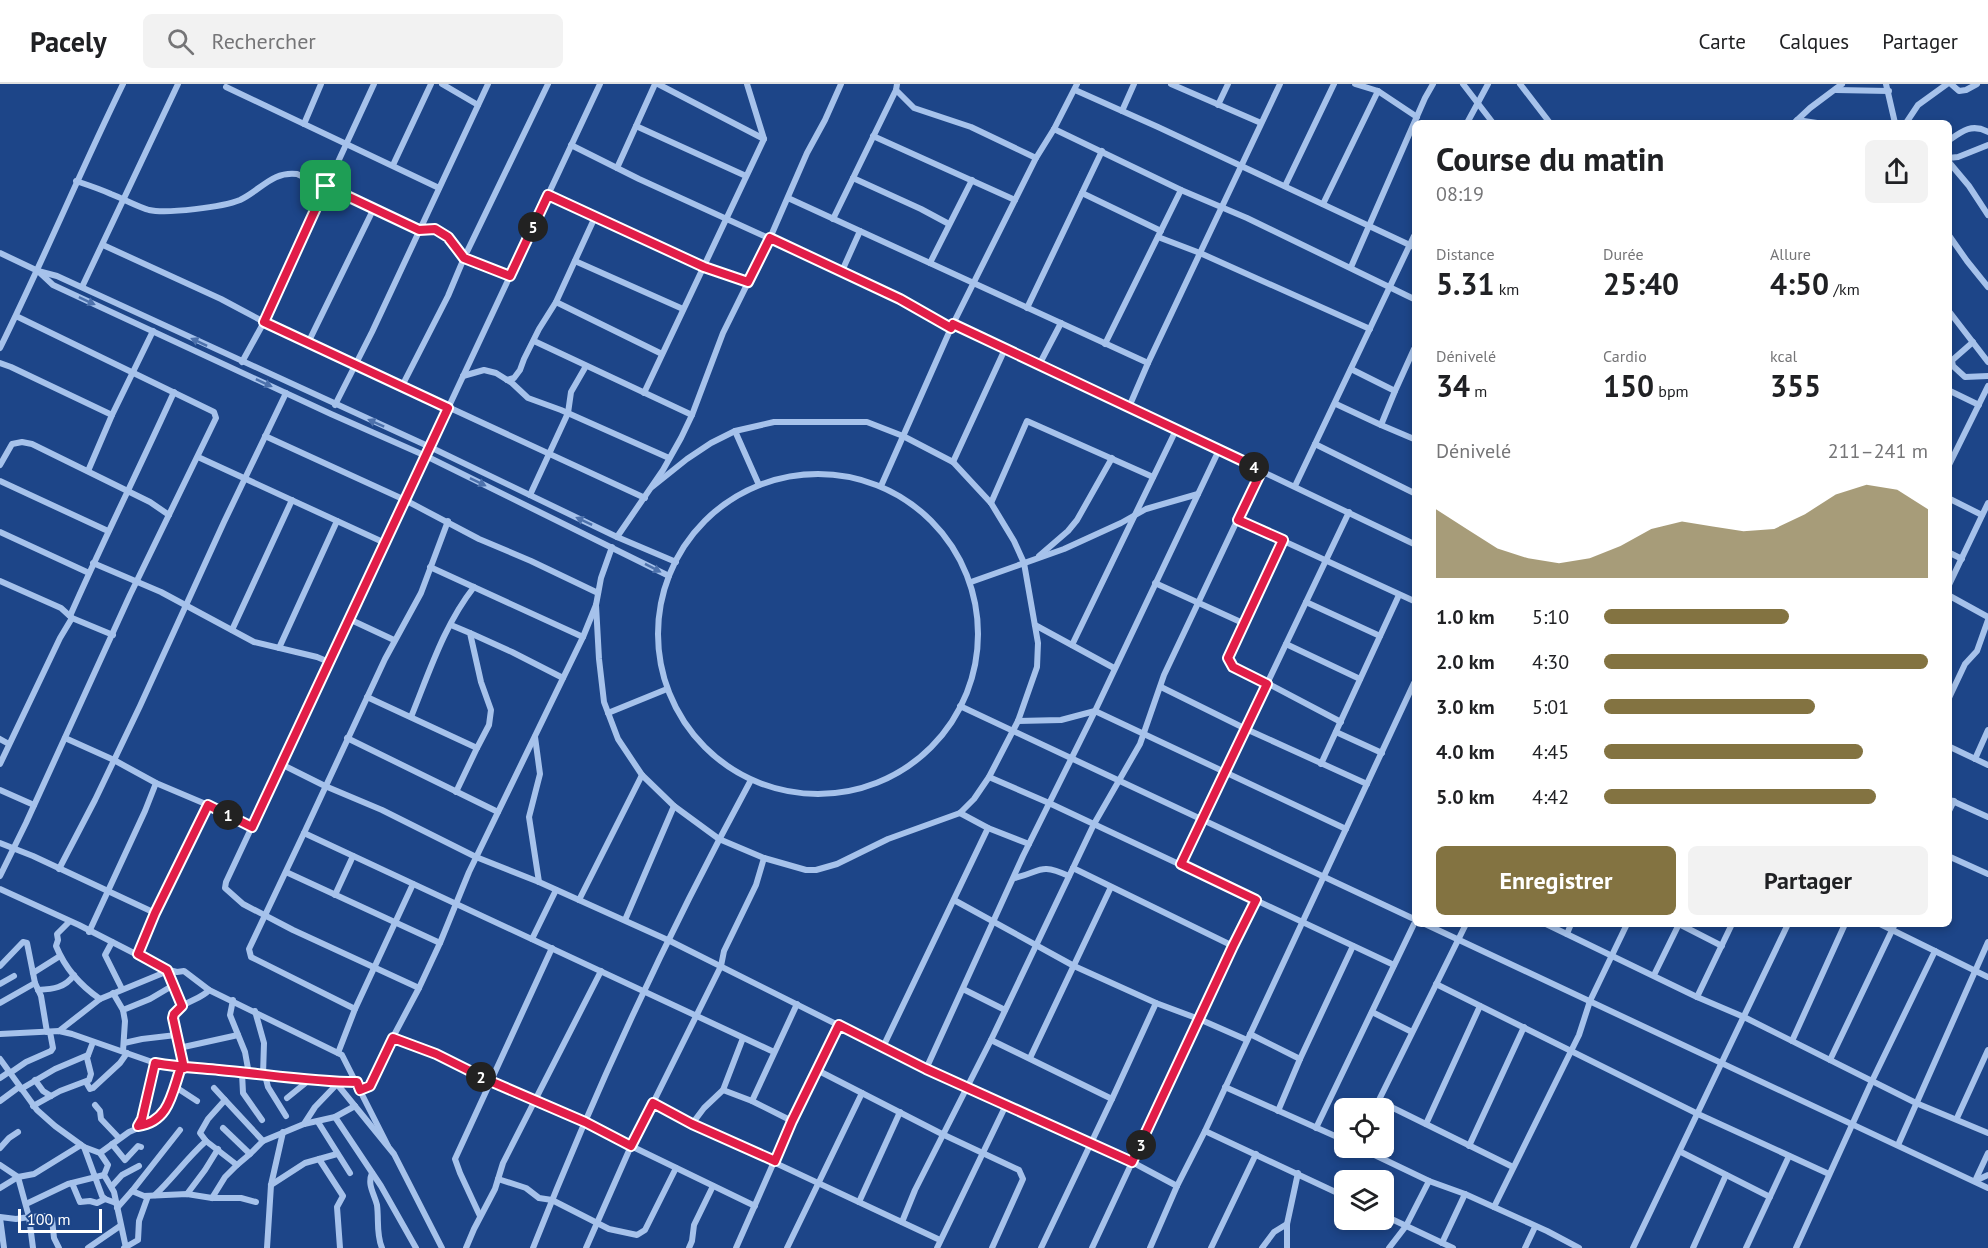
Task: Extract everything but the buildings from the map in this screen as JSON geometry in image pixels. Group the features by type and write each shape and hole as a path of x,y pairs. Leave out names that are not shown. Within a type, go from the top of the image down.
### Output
{"street":[{"path":"0,348 38,271 76,181 123,84"},
{"path":"82,287 178,84"},
{"path":"304,124 321,84"},
{"path":"243,362 264,322 374,84"},
{"path":"393,165 431,84"},
{"path":"442,84 478,105"},
{"path":"335,405 372,332 488,84"},
{"path":"402,386 448,296 548,84"},
{"path":"419,988 243,904 225,888 226,882 600,84"},
{"path":"617,168 656,84 764,139"},
{"path":"644,393 764,139 747,84"},
{"path":"617,537 652,487 692,416 723,333 841,84"},
{"path":"1122,111 1134,84"},
{"path":"1171,84 1261,123"},
{"path":"1218,105 1228,84"},
{"path":"1129,407 1280,84"},
{"path":"1285,186 1334,84"},
{"path":"1355,84 1378,91 1417,117"},
{"path":"1416,120 1433,84"},
{"path":"1463,84 1490,120"},
{"path":"1469,120 1488,84"},
{"path":"1520,84 1548,120"},
{"path":"1797,120 1842,84"},
{"path":"1908,120 1918,105 1949,84 1959,91 1977,84"},
{"path":"226,87 439,188"},
{"path":"833,219 896,87 914,108 971,127 1036,158"},
{"path":"881,486 973,283 1036,158 1076,87 1122,111 1412,246 1295,486"},
{"path":"1836,90 1887,87 1893,120"},
{"path":"1323,204 1378,91"},
{"path":"636,126 746,176"},
{"path":"1952,138 1966,129 1977,127 1988,132"},
{"path":"1351,267 1412,128"},
{"path":"1054,129 1181,190 1222,206 1412,298"},
{"path":"873,136 1015,200"},
{"path":"571,145 725,219 842,271 952,326 1129,407 1412,543"},
{"path":"1952,158 1988,145"},
{"path":"1027,308 1102,151"},
{"path":"1952,164 1988,215"},
{"path":"76,181 161,212 202,209 240,200 280,174 297,174 419,230 435,229 453,242 464,258 510,276"},
{"path":"853,178 921,209 949,225"},
{"path":"930,263 972,180"},
{"path":"1105,344 1181,190"},
{"path":"1082,193 1200,253 1370,329"},
{"path":"548,195 704,267 748,282"},
{"path":"788,198 1148,363"},
{"path":"308,343 374,208"},
{"path":"507,380 514,378 520,370 539,329 556,302 595,217"},
{"path":"842,271 860,231"},
{"path":"1952,240 1988,287"},
{"path":"103,245 221,299 308,343 645,498"},
{"path":"0,253 38,271 82,287 430,447 617,537 676,562"},
{"path":"575,261 684,309"},
{"path":"38,271 53,285 426,456 669,576"},
{"path":"556,302 662,354"},
{"path":"1952,315 1988,362"},
{"path":"0,876 137,581 216,418 215,414 174,393 16,316"},
{"path":"1039,365 1060,323"},
{"path":"88,471 112,415 153,331"},
{"path":"534,341 692,416"},
{"path":"1952,360 1973,342"},
{"path":"953,462 1005,349"},
{"path":"1381,425 1395,391 1412,360"},
{"path":"0,363 11,366 112,415"},
{"path":"1952,365 1965,377 1988,376"},
{"path":"530,495 568,413 571,392 586,366"},
{"path":"1351,369 1395,391"},
{"path":"463,376 484,370 496,373 528,398 568,413 669,458"},
{"path":"1952,451 1988,386"},
{"path":"1952,392 1979,405"},
{"path":"0,764 71,617 93,563 174,393"},
{"path":"59,868 114,760 286,393"},
{"path":"1336,404 1412,438"},
{"path":"991,503 1028,421 1153,477"},
{"path":"596,605 601,685 608,713 618,739 642,776 674,806 719,838 764,858 806,870 816,870 837,864 888,839 960,813 974,799 989,777 1018,721 1037,667 1038,643 1024,563 1014,541 991,503 953,462 903,436 867,422 774,422 735,431 698,451 652,487"},
{"path":"1072,645 1176,430"},
{"path":"735,431 759,485"},
{"path":"265,436 405,500 479,538 598,593"},
{"path":"0,465 12,444 22,442 40,447 159,507 169,516"},
{"path":"1315,444 1412,492"},
{"path":"926,1069 1029,844 1219,450"},
{"path":"198,457 385,543"},
{"path":"1036,559 1077,520 1112,458"},
{"path":"902,1222 915,1190 991,1040 1072,868 1094,824 1132,760 1164,675 1262,470"},
{"path":"827,474 863,480 881,486 900,496 935,524 949,540 971,582 978,621 978,643 970,685 946,730 926,752 908,768 875,784 856,790 817,795 777,790 750,780 715,758 699,743 686,726 667,689 660,659 658,628 660,608 669,576 684,548 698,529 734,498 759,485 790,477 827,474"},
{"path":"0,481 108,531"},
{"path":"971,582 1064,549 1113,527 1137,513 1198,494"},
{"path":"232,630 292,500"},
{"path":"1952,500 1982,515"},
{"path":"1952,579 1988,503"},
{"path":"1181,864 1348,512"},
{"path":"1238,520 1412,600"},
{"path":"279,648 337,521"},
{"path":"355,1009 251,957 249,949 394,640 421,593 448,521"},
{"path":"0,532 89,573"},
{"path":"1283,540 1228,658 1229,663 1341,722"},
{"path":"360,1090 370,1086 419,988 498,812 583,637 596,605 601,578 612,547"},
{"path":"1952,554 1962,559"},
{"path":"93,563 137,581 254,642 329,662"},
{"path":"430,567 583,637"},
{"path":"0,581 61,608 71,617 113,635"},
{"path":"1155,583 1245,624"},
{"path":"411,717 430,667 464,599 474,587"},
{"path":"1321,764 1400,595"},
{"path":"1952,597 1988,618 1977,651 1965,664 1952,692"},
{"path":"1306,602 1380,636"},
{"path":"349,619 394,640"},
{"path":"451,625 563,678"},
{"path":"1035,625 1114,668"},
{"path":"456,792 489,725 491,710 481,682 470,633"},
{"path":"1286,644 1360,679"},
{"path":"1161,687 1367,784"},
{"path":"1150,1248 1412,687"},
{"path":"608,713 667,689"},
{"path":"367,697 477,748"},
{"path":"960,706 1412,918"},
{"path":"1018,721 1061,720 1095,711 1346,829"},
{"path":"1975,759 1988,730"},
{"path":"1336,732 1382,753"},
{"path":"535,737 540,774 529,817 539,882"},
{"path":"65,738 252,827"},
{"path":"347,738 498,812"},
{"path":"0,739 9,744"},
{"path":"1952,748 1988,765"},
{"path":"281,764 477,857 539,882 670,941 926,1069 1132,1162 1177,1186"},
{"path":"579,900 642,776"},
{"path":"989,777 1181,864 1394,965"},
{"path":"533,1248 585,1122 645,992 719,838 750,780"},
{"path":"89,932 109,892 156,783"},
{"path":"0,790 34,805"},
{"path":"1952,800 1988,817"},
{"path":"138,954 155,913 208,805"},
{"path":"625,920 674,806"},
{"path":"960,813 988,828 1029,844"},
{"path":"883,1047 988,828"},
{"path":"304,833 774,1052"},
{"path":"0,843 155,913"},
{"path":"334,895 353,856"},
{"path":"585,1248 631,1146 722,966 724,951 756,885 764,858"},
{"path":"1952,858 1988,874"},
{"path":"1014,878 1028,875 1041,868 1048,868 1069,876"},
{"path":"1072,868 1233,946"},
{"path":"286,872 440,943"},
{"path":"338,1053 394,922 414,884"},
{"path":"1030,1058 1111,887"},
{"path":"0,889 167,970 184,971 209,990 338,1053 345,1059 388,1146"},
{"path":"532,939 556,890"},
{"path":"954,900 1074,966 1156,1003 1249,1037 1300,1059"},
{"path":"1092,1248 1256,900"},
{"path":"69,922 57,934 56,946 60,956 86,989 100,999"},
{"path":"1316,1128 1413,927"},
{"path":"1431,927 1988,1188"},
{"path":"1380,1098 1464,927"},
{"path":"1552,927 1696,997 1744,1017 1916,1103 1988,1133"},
{"path":"1567,934 1570,927"},
{"path":"1494,1207 1579,1035 1590,1001 1626,927"},
{"path":"1654,975 1678,927"},
{"path":"1685,927 1722,946"},
{"path":"1696,997 1731,927"},
{"path":"1633,1248 1787,927"},
{"path":"1792,1041 1844,927"},
{"path":"1830,1060 1894,927 1935,951 1988,977"},
{"path":"0,966 25,941 29,948 33,974 52,1048 51,1051 22,1064 0,1078"},
{"path":"111,942 105,955 122,989"},
{"path":"1898,1145 1988,942"},
{"path":"1278,1111 1353,946"},
{"path":"480,1216 459,1173 455,1159 552,948"},
{"path":"1796,1248 1872,1081 1935,951"},
{"path":"33,974 60,956"},
{"path":"59,1031 100,999 167,970"},
{"path":"167,970 182,1006"},
{"path":"466,1248 495,1189 503,1163 601,971"},
{"path":"0,1003 37,986 57,988 69,982 74,975"},
{"path":"0,984 14,976"},
{"path":"1436,984 1698,1114 1829,1174"},
{"path":"123,1010 150,999 172,986"},
{"path":"963,989 1005,1010"},
{"path":"100,1153 138,1126 149,1125 159,1118 168,1104 182,1068 173,1016 182,1006 204,996 209,990"},
{"path":"86,1082 90,1089 93,1088 120,1063 125,1052 123,1010 113,993"},
{"path":"233,1000 230,1015 245,1052 243,1094 262,1120"},
{"path":"1041,1248 1113,1099 1156,1003"},
{"path":"752,1101 797,1004"},
{"path":"1426,1124 1480,1006"},
{"path":"255,1011 264,1043 264,1075 268,1087 286,1116"},
{"path":"1372,1012 1412,1032"},
{"path":"736,1248 792,1121 839,1025"},
{"path":"1469,1146 1524,1028"},
{"path":"0,1034 59,1031 155,1063 182,1068 308,1081 357,1082"},
{"path":"124,1043 176,1035"},
{"path":"179,1048 238,1035"},
{"path":"393,1038 436,1054 490,1081 585,1122 755,1206"},
{"path":"692,1124 704,1108 723,1090 743,1038"},
{"path":"991,1040 1113,1099"},
{"path":"33,1106 69,1086 89,1080 91,1076 87,1060 93,1041"},
{"path":"1956,1118 1988,1050"},
{"path":"0,1101 54,1069 88,1055"},
{"path":"0,1060 33,1106 82,1146 100,1153 108,1165 104,1175"},
{"path":"138,1126 142,1119 155,1063"},
{"path":"817,1070 942,1134 1019,1170 1023,1179 992,1248"},
{"path":"35,1080 43,1091 51,1096"},
{"path":"287,1098 308,1081"},
{"path":"338,1083 394,1154 442,1248"},
{"path":"304,1124 315,1107 338,1083"},
{"path":"174,1086 197,1101"},
{"path":"1225,1087 1334,1136"},
{"path":"214,1088 263,1141"},
{"path":"723,1090 752,1101 792,1121"},
{"path":"787,1248 862,1093"},
{"path":"225,1100 200,1133 206,1141 237,1164"},
{"path":"653,1103 692,1124 940,1240"},
{"path":"95,1105 100,1111 101,1119 119,1138"},
{"path":"937,1248 1006,1105"},
{"path":"212,1198 220,1183 237,1164 263,1141 304,1124 335,1117 355,1106"},
{"path":"1394,1108 1513,1167"},
{"path":"859,1202 900,1112"},
{"path":"335,1117 381,1186 416,1248"},
{"path":"318,1122 350,1173"},
{"path":"223,1128 250,1154"},
{"path":"116,1205 132,1191 180,1130"},
{"path":"1205,1131 1334,1191"},
{"path":"0,1148 18,1132"},
{"path":"267,1248 271,1185 283,1132"},
{"path":"104,1175 112,1186 125,1248 138,1240 139,1221 152,1196 206,1141"},
{"path":"112,1144 125,1160 138,1146 141,1147"},
{"path":"82,1146 99,1189 105,1199 116,1205"},
{"path":"0,1188 18,1177 34,1174 82,1146"},
{"path":"187,1194 218,1149"},
{"path":"1680,1152 1770,1197"},
{"path":"1975,1181 1988,1153"},
{"path":"271,1185 293,1170 337,1154"},
{"path":"1211,1248 1256,1154"},
{"path":"1746,1248 1789,1156"},
{"path":"1381,1158 1547,1231 1579,1248"},
{"path":"319,1159 343,1196 337,1207 340,1248"},
{"path":"0,1165 18,1177 29,1217 33,1248"},
{"path":"112,1186 123,1175 139,1166"},
{"path":"498,1179 526,1188 539,1198 552,1200 617,1232 637,1235 645,1230 676,1168"},
{"path":"372,1173 370,1185 376,1204 378,1240 382,1248"},
{"path":"1287,1248 1287,1224 1298,1173"},
{"path":"1693,1248 1726,1174"},
{"path":"26,1204 72,1183 104,1175"},
{"path":"1975,1181 1988,1175"},
{"path":"1389,1248 1406,1226 1429,1181"},
{"path":"72,1183 80,1202 97,1203 105,1199"},
{"path":"688,1248 692,1241 694,1226 713,1186"},
{"path":"132,1191 144,1197 187,1194 212,1198 241,1198 256,1202"},
{"path":"1442,1243 1465,1194"},
{"path":"4,1248 0,1217 16,1219 50,1216 54,1222 54,1238 59,1248"},
{"path":"1394,1220 1453,1248"},
{"path":"1262,1248 1274,1232 1287,1224"},
{"path":"88,1248 120,1226"},
{"path":"1526,1248 1535,1227"}],"route":[{"path":"326,186 264,322 448,408 252,827 208,805 155,913 138,954 167,970 182,1006 173,1018 184,1068 181,1067 168,1104 159,1118 149,1125 138,1126 142,1119 155,1063 184,1068 221,1070 308,1081 357,1082 360,1090 370,1086 393,1038 436,1054 490,1081 585,1122 631,1146 653,1103 692,1124 775,1161 839,1025 926,1069 1132,1162 1256,900 1206,878 1181,864 1267,684 1233,667 1228,658 1283,540 1238,520 1262,470 953,324 951,328 900,299 770,238 748,282 704,267 548,195 510,276 464,258 453,242 435,229 419,230 326,186"}]}
